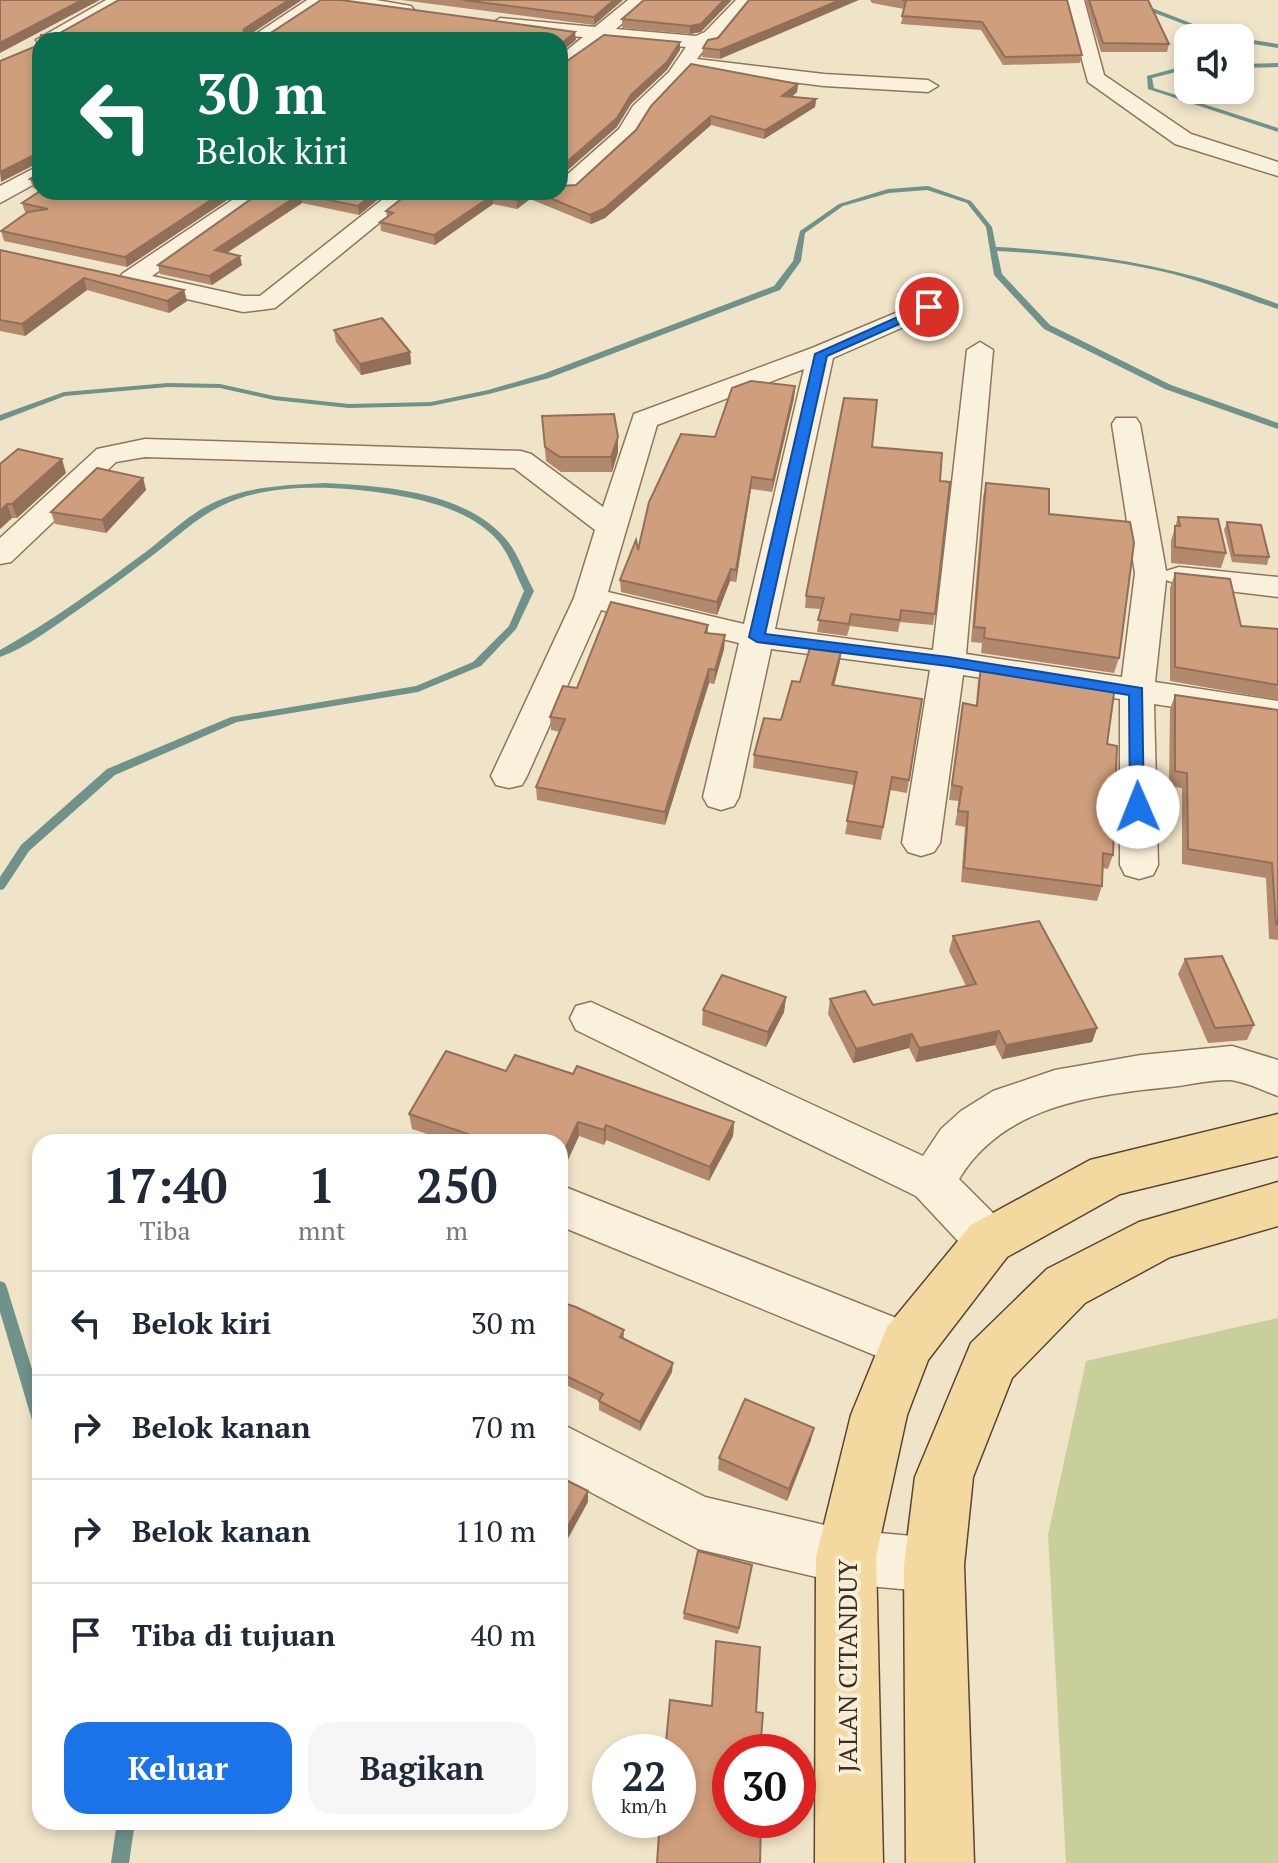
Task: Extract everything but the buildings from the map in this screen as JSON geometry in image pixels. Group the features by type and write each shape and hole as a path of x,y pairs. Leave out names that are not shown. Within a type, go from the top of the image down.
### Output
{"main road":[{"name":"JALAN CITANDUY","path":"849,1863 846,1557 879,1415 906,1345 989,1241 1108,1175 1278,1135"},
{"path":"940,1863 934,1565 944,1477 991,1361 1066,1286 1157,1238 1278,1204"}],"street":[{"path":"60,32 120,0"},
{"path":"269,32 320,0"},
{"path":"342,0 429,13"},
{"path":"568,59 639,0"},
{"path":"509,7 482,27 699,42 708,40 746,0"},
{"path":"1075,0 1095,78 1183,139 1278,169"},
{"path":"568,185 627,133 640,110 685,63 699,42"},
{"path":"685,63 824,80 928,86"},
{"path":"0,196 32,177"},
{"path":"132,279 247,200"},
{"path":"103,273 243,304 266,303 396,200"},
{"path":"509,776 590,598 644,420 821,354 929,307"},
{"path":"921,843 948,662 980,350"},
{"path":"721,797 821,354"},
{"path":"1126,424 1151,573 1137,692 1139,865"},
{"path":"0,555 107,455 134,449 521,460 610,527"},
{"path":"1151,573 1278,587"},
{"path":"590,598 757,637 948,662 1278,712"},
{"path":"591,1018 932,1182 989,1241"},
{"path":"932,1182 957,1142 977,1124 1009,1104 1055,1088 1141,1072 1232,1063 1278,1078"},
{"path":"568,1208 906,1345"},
{"path":"568,1452 698,1522 846,1557 934,1565"}],"green space":[{"path":"1278,1318 1278,1863 1066,1863 1048,1535 1086,1361"}],"waterway":[{"path":"1132,0 1130,2 1189,24"},
{"path":"1254,42 1278,46"},
{"path":"1254,66 1278,65"},
{"path":"1174,71 1149,77 1151,89 1174,96"},
{"path":"1197,104 1278,130"},
{"path":"0,418 64,394 168,385 220,386 274,398 349,406 431,404 489,392 546,376 777,288 797,261 802,232 841,205 888,191 928,188 969,202 989,227 998,275 1047,327 1168,387 1278,426"},
{"path":"995,249 1068,254 1140,264 1209,282 1278,307"},
{"path":"0,654 77,606 212,507 249,493 285,487 366,488 408,494 445,504 477,519 500,538 529,591 513,627 477,664 418,689 235,719 111,772 25,848 0,886"},
{"path":"0,1288 32,1394"},
{"path":"120,1863 125,1830"}],"route":[{"path":"929,307 821,354 757,637 948,662 1137,692 1138,807"}]}
